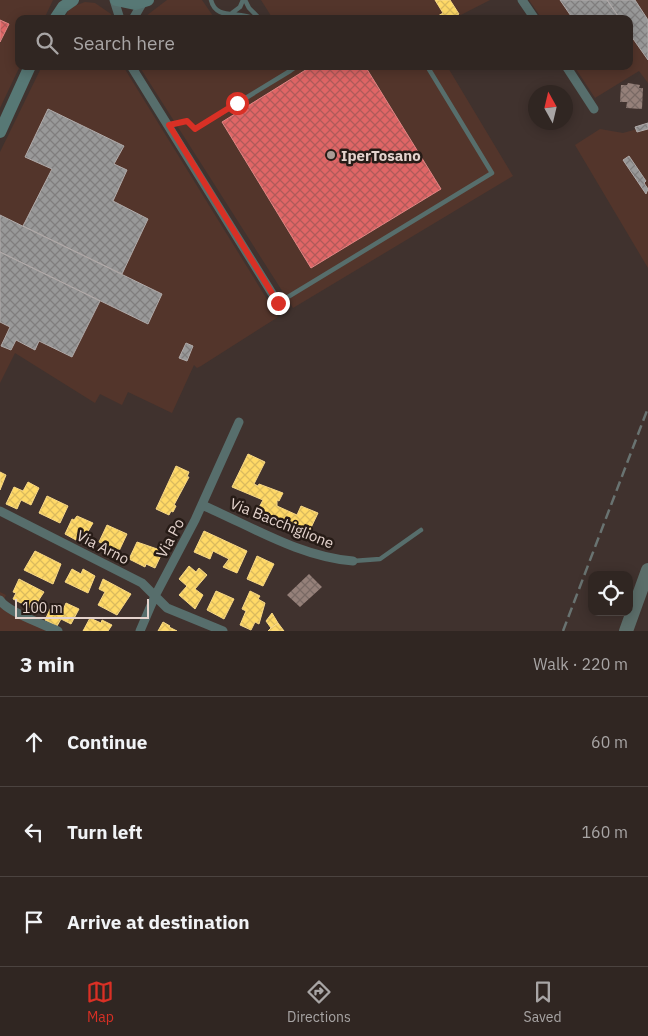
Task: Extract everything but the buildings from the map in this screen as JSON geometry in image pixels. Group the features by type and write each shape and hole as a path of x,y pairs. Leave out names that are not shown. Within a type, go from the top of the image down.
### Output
{"main road":[{"path":"54,15 58,0"},
{"path":"56,15 72,0"},
{"path":"115,0 129,4 146,1"},
{"path":"1,125 28,70"},
{"path":"626,631 648,570"}],"street":[{"path":"115,0 119,15"},
{"path":"522,0 531,15"},
{"path":"137,15 146,1"},
{"path":"134,70 278,303"},
{"path":"569,70 594,109"},
{"name":"Via Po","path":"156,596 202,505 239,422"},
{"name":"Via Bacchiglione","path":"202,505 313,554 353,561"},
{"name":"Via Arno","path":"0,511 142,583 156,596"},
{"path":"140,631 156,596 167,608 223,631"},
{"path":"0,600 2,604 58,631"}],"lane":[{"path":"231,14 240,7 244,0 256,15"},
{"path":"210,1 219,12 244,15"},
{"path":"169,125 187,121 195,129 285,70"},
{"path":"278,303 492,174 429,70"},
{"path":"353,561 380,559 421,530"}],"shaded area":[{"path":"0,0 53,0 46,15 15,15 15,70 18,70 0,108"},
{"path":"167,0 202,0 212,15 147,15"},
{"path":"261,0 490,0 461,15 270,15"},
{"path":"529,0 648,0 648,83 639,71 595,98 577,70 633,70 633,15 539,15"},
{"path":"85,2 95,3 111,15 66,15 69,8"},
{"path":"40,70 125,70 278,317 201,366 197,368 194,365 172,413 128,392 122,405 100,394 95,403 15,353 0,383 0,152"},
{"path":"142,70 449,70 513,176 293,308"},
{"path":"648,126 648,268 575,145 600,129 623,133"},
{"path":"0,592 6,595 1,606 48,631 0,631"}],"railway":[{"path":"563,631 648,408"}],"place":[{"name":"IperTosano","path":"331,155"}],"route":[{"path":"237,103 195,129 190,122 183,120 169,125 278,303"}]}
